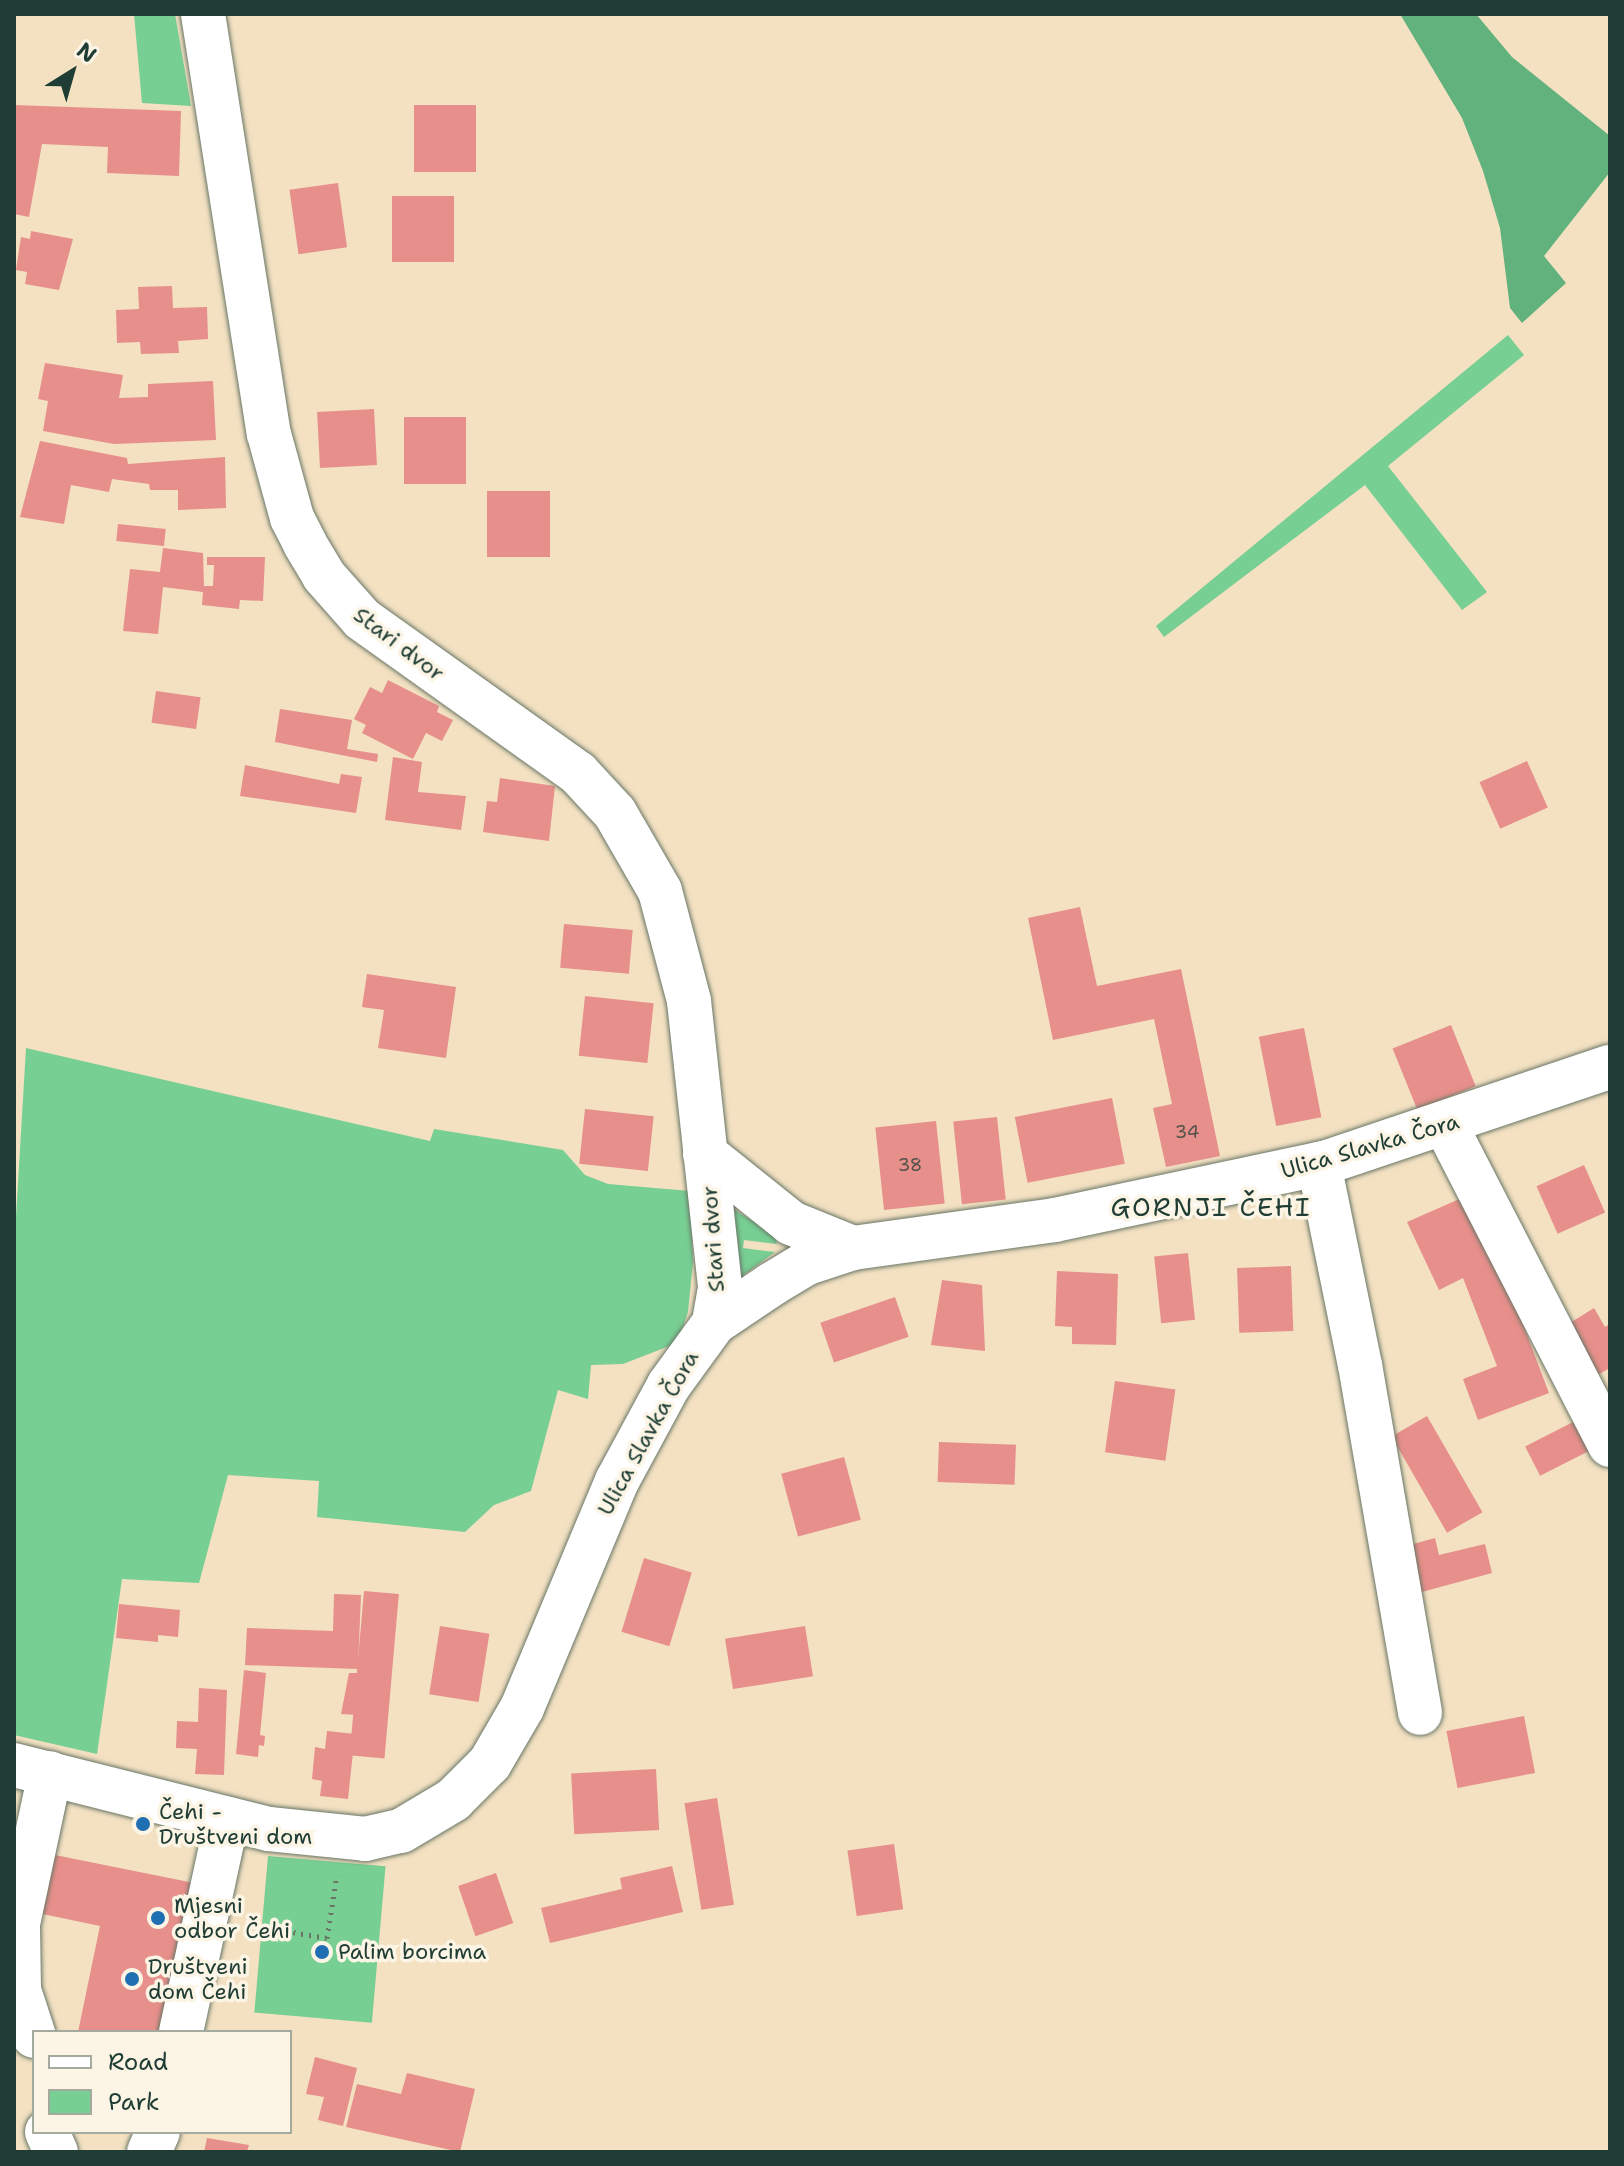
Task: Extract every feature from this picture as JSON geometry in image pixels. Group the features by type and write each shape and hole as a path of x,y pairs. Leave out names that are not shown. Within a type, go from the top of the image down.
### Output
{"street":[{"name":"Stari dvor","path":"203,14 245,256 269,434 292,518 324,576 362,619 578,773 615,813 660,891 689,1001 720,1288 714,1323"},
{"name":"Ulica Slavka Čora","path":"32,1769 227,1819 343,1839 385,1836 426,1818 453,1800 490,1763 522,1708 617,1481 669,1385 714,1323 807,1263 853,1248 1055,1220 1319,1164 1610,1067"},
{"path":"1445,1124 1610,1445"},
{"name":"Stari dvor","path":"705,1154 791,1223 853,1248"},
{"path":"1319,1164 1360,1365 1420,1713"},
{"path":"32,1769 18,1924 19,1990 32,2030"},
{"path":"181,2030 227,1819"}],"path":[{"path":"206,1916 327,1938 343,1839"}],"green space":[{"path":"134,14 175,14 191,106 142,103"},
{"path":"1400,14 1476,14 1512,57 1610,136 1610,172 1544,256 1566,283 1522,323 1510,308 1500,228 1483,171 1462,118"},
{"path":"1508,335 1524,355 1388,466 1487,592 1462,610 1365,485 1164,637 1156,626"},
{"path":"26,1048 430,1141 434,1129 563,1150 585,1175 608,1184 690,1191 693,1262 688,1312 677,1343 623,1364 591,1365 588,1399 558,1390 531,1491 494,1505 465,1532 317,1517 319,1481 228,1475 199,1583 122,1579 97,1754 14,1735 14,1250"},
{"path":"730,1207 775,1235 777,1244 744,1240 743,1248 775,1252 732,1283"},
{"path":"268,1856 386,1866 372,2023 254,2012"}],"building":[{"path":"14,105 181,111 179,176 107,173 108,147 42,144 29,217 14,214"},
{"path":"414,105 476,105 476,172 414,172"},
{"path":"338,183 347,247 299,254 289,190"},
{"path":"392,196 454,196 454,262 392,262"},
{"path":"31,231 73,239 59,290 25,284 27,272 16,270 21,237 30,239"},
{"path":"172,286 173,308 207,307 208,339 178,341 179,353 141,354 140,342 117,343 116,310 139,309 138,287"},
{"path":"45,363 123,375 119,398 148,397 148,384 213,381 216,440 114,444 43,431 48,401 38,399"},
{"path":"374,409 377,465 320,468 317,412"},
{"path":"404,417 466,417 466,484 404,484"},
{"path":"40,441 127,458 128,464 225,457 226,508 178,510 178,490 150,490 149,484 112,479 109,492 71,485 64,524 20,517"},
{"path":"487,491 550,491 550,557 487,557"},
{"path":"118,524 166,529 164,546 116,541"},
{"path":"163,548 203,553 204,586 213,586 214,565 207,565 207,557 265,557 263,601 240,600 239,609 202,605 203,592 163,587 158,634 123,631 130,569 160,572"},
{"path":"388,680 439,706 437,712 453,720 442,741 426,733 413,759 362,733 366,725 354,719 370,687 382,693"},
{"path":"156,691 201,697 196,729 152,723"},
{"path":"280,709 352,720 347,749 378,754 377,762 275,742"},
{"path":"393,757 422,762 418,792 466,796 461,830 385,820"},
{"path":"1527,761 1548,808 1500,829 1479,782"},
{"path":"245,765 339,784 341,774 362,777 356,813 240,796"},
{"path":"500,778 555,786 549,841 483,832 487,801 497,802"},
{"path":"1080,907 1097,986 1181,969 1220,1156 1166,1167 1153,1108 1172,1104 1154,1019 1053,1040 1028,918"},
{"path":"564,924 633,930 629,974 560,968"},
{"path":"367,974 456,987 446,1058 378,1048 384,1010 362,1007"},
{"path":"585,996 654,1003 647,1063 579,1056"},
{"path":"1451,1025 1476,1086 1417,1110 1393,1049"},
{"path":"1304,1028 1321,1117 1276,1126 1259,1037"},
{"path":"1112,1098 1125,1164 1028,1183 1015,1117"},
{"path":"585,1109 654,1116 648,1171 579,1164"},
{"path":"997,1117 1006,1200 962,1204 953,1122"},
{"path":"936,1121 945,1204 884,1210 875,1127"},
{"path":"1584,1165 1605,1213 1558,1234 1536,1186"},
{"path":"1464,1197 1500,1264 1549,1393 1478,1420 1463,1379 1497,1366 1463,1278 1439,1290 1407,1222"},
{"path":"1188,1253 1195,1320 1161,1323 1154,1257"},
{"path":"1291,1266 1293,1331 1239,1333 1237,1268"},
{"path":"1057,1271 1118,1274 1116,1345 1072,1344 1072,1327 1055,1326"},
{"path":"942,1280 982,1285 985,1351 931,1345"},
{"path":"895,1297 909,1337 834,1362 820,1323"},
{"path":"1594,1308 1605,1327 1610,1324 1610,1368 1587,1381 1557,1331"},
{"path":"1115,1381 1175,1389 1165,1461 1105,1452"},
{"path":"1427,1416 1483,1512 1447,1533 1391,1436"},
{"path":"1575,1421 1590,1450 1540,1476 1525,1446"},
{"path":"939,1442 1016,1445 1015,1485 938,1482"},
{"path":"844,1457 861,1520 798,1537 781,1474"},
{"path":"1435,1538 1439,1555 1485,1544 1492,1573 1418,1593 1406,1546"},
{"path":"644,1558 692,1573 669,1646 621,1632"},
{"path":"364,1591 399,1594 384,1758 350,1755"},
{"path":"334,1594 361,1595 358,1669 245,1665 247,1628 333,1631"},
{"path":"119,1604 180,1610 178,1637 158,1635 158,1642 116,1638"},
{"path":"440,1626 489,1634 479,1702 429,1694"},
{"path":"805,1626 813,1676 733,1689 725,1639"},
{"path":"244,1670 266,1673 260,1735 265,1736 264,1746 259,1745 258,1757 236,1754"},
{"path":"349,1673 360,1673 357,1715 341,1714"},
{"path":"199,1688 227,1690 224,1775 195,1774 197,1749 176,1748 177,1721 198,1722"},
{"path":"1524,1716 1535,1773 1458,1788 1446,1731"},
{"path":"327,1731 355,1734 348,1799 320,1796 322,1781 312,1779 315,1747 325,1749"},
{"path":"656,1769 659,1830 574,1834 571,1773"},
{"path":"717,1798 734,1905 701,1910 684,1803"},
{"path":"894,1844 903,1909 857,1916 847,1851"},
{"name":"Društveni dom Čehi","path":"50,1854 194,1883 164,2030 78,2030 100,1926 38,1913"},
{"path":"672,1866 683,1912 550,1943 541,1908 622,1889 620,1878"},
{"path":"496,1873 513,1923 475,1936 458,1886"},
{"path":"315,2057 357,2068 343,2126 318,2120 324,2097 306,2094"},
{"path":"407,2073 475,2089 460,2152 346,2127 357,2084 401,2094"},
{"path":"207,2138 249,2145 247,2152 204,2152"}],"place":[{"name":"Čehi - Društveni dom","path":"143,1824"},
{"name":"Mjesni odbor Čehi","path":"158,1918"},
{"name":"Palim borcima","path":"322,1952"},
{"name":"Društveni dom Čehi","path":"132,1979"}],"district":[{"name":"GORNJI ČEHI","path":"1211,1207"}]}
